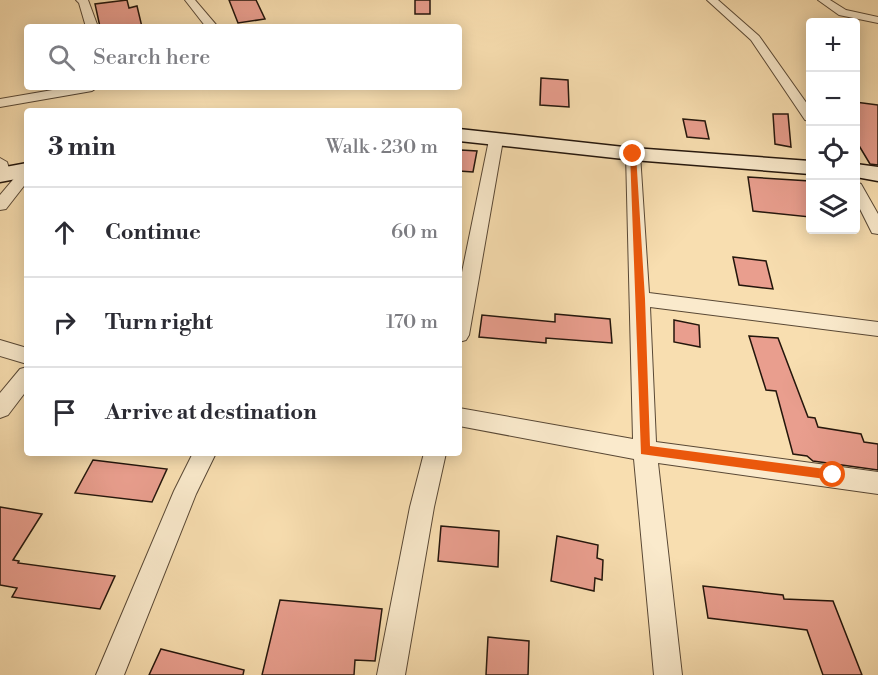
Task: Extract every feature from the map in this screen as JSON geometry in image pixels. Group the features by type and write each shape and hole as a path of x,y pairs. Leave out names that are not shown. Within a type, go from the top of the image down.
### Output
{"street":[{"path":"81,0 84,2 91,24"},
{"path":"190,0 210,24"},
{"path":"712,0 755,38 806,111"},
{"path":"823,0 843,13 878,20"},
{"path":"0,103 75,90"},
{"path":"462,135 633,154 806,168"},
{"path":"462,319 496,140"},
{"path":"633,154 645,450 668,675"},
{"path":"1,171 24,171"},
{"path":"860,172 878,174"},
{"path":"0,205 24,175"},
{"path":"860,195 878,229"},
{"path":"640,299 878,329"},
{"path":"0,348 24,355"},
{"path":"0,410 24,379"},
{"path":"462,418 645,450 878,483"},
{"path":"110,675 186,491 204,456"},
{"path":"391,675 422,507 434,456"}],"building":[{"path":"127,0 129,8 137,6 141,24 99,24 95,4"},
{"path":"229,0 256,0 265,19 238,23"},
{"path":"415,0 430,0 430,14 415,14"},
{"path":"541,78 568,80 569,107 540,105"},
{"path":"860,103 878,105 878,165 870,164 860,147"},
{"path":"773,114 788,114 791,147 775,144"},
{"path":"683,119 705,121 709,139 687,137"},
{"path":"462,150 477,151 473,172 462,171"},
{"path":"748,177 806,181 806,217 753,211"},
{"path":"733,257 766,261 773,289 739,285"},
{"path":"555,314 610,319 612,343 546,338 546,343 479,337 482,315 555,322"},
{"path":"674,320 699,325 700,347 674,342"},
{"path":"749,336 778,338 808,417 815,418 818,427 861,434 864,442 878,444 878,470 813,461 807,456 793,454 776,391 766,390"},
{"path":"93,460 167,469 152,502 75,493"},
{"path":"0,507 42,514 13,560 19,561 18,563 115,576 100,609 12,597 17,588 0,585"},
{"path":"441,526 499,531 498,567 438,561"},
{"path":"557,536 598,545 597,558 603,560 602,580 595,578 594,591 551,581"},
{"path":"703,586 783,595 784,599 833,601 862,675 823,675 807,630 708,618"},
{"path":"280,600 382,609 375,661 355,660 354,675 262,675"},
{"path":"488,637 529,641 528,675 486,675"},
{"path":"161,649 244,670 243,675 149,675"}],"route":[{"path":"633,154 645,450 833,475"}]}
